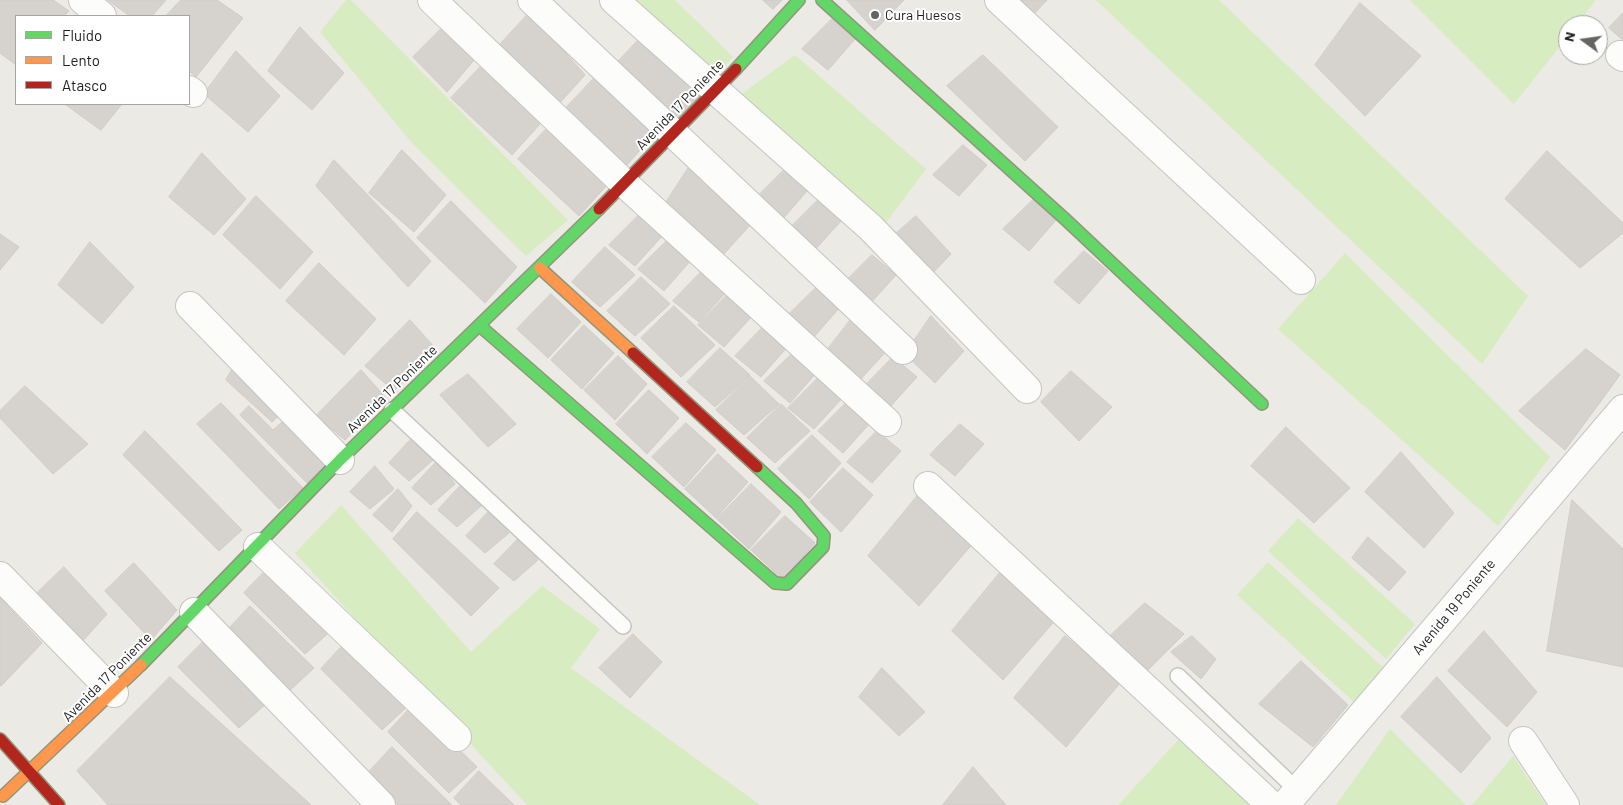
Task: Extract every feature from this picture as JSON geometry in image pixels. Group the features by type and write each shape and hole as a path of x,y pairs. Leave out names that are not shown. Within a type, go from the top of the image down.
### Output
{"street":[{"path":"82,0 101,15"},
{"path":"432,0 625,184 887,422"},
{"path":"532,0 903,350"},
{"path":"614,0 715,92 871,228 1028,389"},
{"name":"Avenida 17 Poniente","path":"5,798 114,694 340,460 625,184 715,92 799,0"},
{"path":"822,0 1065,219 1262,404"},
{"path":"999,0 1301,280"},
{"path":"480,326 775,583 787,584 823,547 824,536 796,502 540,268"},
{"path":"190,306 340,460"},
{"name":"Avenida 19 Poniente","path":"1291,798 1623,409"},
{"path":"928,486 1271,805"},
{"path":"258,547 457,737"},
{"path":"0,576 114,694"},
{"path":"194,612 380,805"},
{"path":"0,739 59,805"},
{"path":"1523,741 1565,805"}],"lane":[{"path":"392,410 623,626"},
{"path":"1178,676 1291,798"}],"green space":[{"path":"346,0 351,0 568,220 526,256 413,144 320,32"},
{"path":"627,0 675,0 733,57 714,78"},
{"path":"1096,0 1219,0 1528,296 1482,364"},
{"path":"1410,0 1596,0 1584,15 1558,15 1558,49 1514,104"},
{"path":"795,55 926,169 882,228 736,98"},
{"path":"1345,253 1550,457 1498,526 1278,329"},
{"path":"341,505 471,652 542,586 600,629 571,668 760,805 527,805 295,553"},
{"path":"1298,518 1415,624 1386,659 1268,551"},
{"path":"1268,562 1384,668 1355,703 1237,595"},
{"path":"1390,729 1466,805 1336,805"},
{"path":"1181,737 1254,805 1118,805"},
{"path":"1513,756 1546,805 1472,805"}],"building":[{"path":"0,0 53,0 69,11 65,15 15,15 15,64 0,53"},
{"path":"108,0 166,0 153,15 129,15"},
{"path":"181,0 217,0 243,18 196,77 190,72 190,15 167,15"},
{"path":"763,0 782,0 773,9"},
{"name":"Cura Huesos","path":"847,0 904,0 875,30"},
{"path":"1013,0 1047,0 1032,16"},
{"path":"1360,3 1421,56 1365,116 1315,65"},
{"path":"530,12 585,75 556,107 495,50"},
{"path":"1623,13 1623,40 1609,28"},
{"path":"832,19 856,38 828,70 802,49"},
{"path":"300,27 344,73 312,110 268,71"},
{"path":"442,28 475,59 447,92 413,57"},
{"path":"647,31 701,94 672,126 611,69"},
{"path":"236,51 280,96 248,132 204,94"},
{"path":"983,55 1058,127 1025,161 947,86"},
{"path":"487,60 541,123 512,155 451,98"},
{"path":"600,72 654,135 625,167 564,110"},
{"path":"66,105 121,105 101,130"},
{"path":"554,121 608,184 579,216 518,159"},
{"path":"963,145 987,165 959,196 933,175"},
{"path":"402,150 446,195 414,232 369,193"},
{"path":"1547,151 1623,223 1623,233 1580,268 1505,199"},
{"path":"202,153 246,199 214,235 169,197"},
{"path":"334,160 431,261 408,287 316,186"},
{"path":"689,167 751,224 722,256 665,204"},
{"path":"784,170 808,190 780,222 754,200"},
{"path":"256,196 313,252 280,289 223,235"},
{"path":"1034,199 1057,219 1029,251 1003,229"},
{"path":"451,201 517,267 485,303 417,238"},
{"path":"817,201 841,221 812,253 787,231"},
{"path":"640,214 664,234 635,266 609,245"},
{"path":"916,216 951,254 928,278 891,238"},
{"path":"0,234 19,247 0,270"},
{"path":"669,239 692,259 664,291 638,269"},
{"path":"90,242 134,287 102,324 58,285"},
{"path":"605,247 635,275 600,307 572,282"},
{"path":"1084,251 1108,271 1079,304 1054,282"},
{"path":"872,255 896,275 867,307 842,285"},
{"path":"319,263 376,319 344,355 286,301"},
{"path":"703,270 728,290 699,322 673,301"},
{"path":"641,277 670,304 635,336 607,311"},
{"path":"818,286 841,306 813,338 787,316"},
{"path":"551,294 581,322 548,358 517,329"},
{"path":"728,294 753,315 724,347 698,325"},
{"path":"674,306 715,345 681,377 641,338"},
{"path":"931,316 964,351 935,383 905,354"},
{"path":"852,318 889,348 860,380 828,349"},
{"path":"410,320 436,349 394,391 365,366"},
{"path":"584,325 614,353 582,389 551,360"},
{"path":"765,325 789,345 761,377 735,356"},
{"path":"720,348 750,375 715,407 687,382"},
{"path":"1586,349 1620,375 1565,450 1519,411"},
{"path":"795,351 818,371 790,403 764,381"},
{"path":"618,356 647,384 615,420 584,390"},
{"path":"893,357 917,377 888,409 863,388"},
{"path":"236,363 284,411 272,422 226,380"},
{"path":"361,370 386,398 345,440 316,416"},
{"path":"1071,371 1112,407 1079,441 1041,402"},
{"path":"468,374 516,424 488,447 440,395"},
{"path":"750,376 779,404 744,435 716,410"},
{"path":"819,377 843,397 814,429 788,408"},
{"path":"25,386 88,444 53,474 0,418 0,411"},
{"path":"649,390 679,418 647,454 616,424"},
{"path":"848,401 872,421 843,453 818,431"},
{"path":"221,403 303,488 279,509 197,424"},
{"path":"781,404 810,431 775,463 747,438"},
{"path":"249,406 273,430 289,416 331,460 307,483 240,415"},
{"path":"686,423 716,450 684,487 652,457"},
{"path":"960,424 984,444 955,476 930,455"},
{"path":"1286,427 1350,488 1314,523 1251,466"},
{"path":"145,431 242,530 219,551 123,455"},
{"path":"877,431 901,451 872,483 847,462"},
{"path":"812,435 841,463 809,499 778,469"},
{"path":"414,436 433,460 409,481 389,463"},
{"path":"1401,452 1454,513 1424,548 1365,492"},
{"path":"718,454 748,482 716,518 685,489"},
{"path":"437,461 455,484 431,505 412,488"},
{"path":"375,466 394,489 370,509 350,492"},
{"path":"843,468 873,495 841,532 810,502"},
{"path":"463,483 481,506 457,527 438,510"},
{"path":"751,484 781,512 749,549 717,519"},
{"path":"398,489 412,506 392,532 373,515"},
{"path":"919,494 975,541 919,606 868,556"},
{"path":"1572,500 1623,549 1623,667 1547,651"},
{"path":"491,509 509,533 485,553 466,536"},
{"path":"417,512 499,588 471,616 393,539"},
{"path":"785,516 815,543 783,580 751,550"},
{"path":"520,537 538,560 514,581 494,564"},
{"path":"1368,537 1406,572 1389,591 1352,558"},
{"path":"134,563 177,610 151,640 105,591"},
{"path":"64,567 107,614 80,644 35,595"},
{"path":"269,567 334,628 305,654 244,593"},
{"path":"1003,569 1059,616 1003,680 952,631"},
{"path":"0,598 42,643 1,686 0,685"},
{"path":"1145,603 1184,634 1146,672 1109,637"},
{"path":"250,606 314,668 286,694 225,633"},
{"path":"1484,631 1537,692 1507,727 1448,671"},
{"path":"633,634 662,662 630,698 599,668"},
{"path":"1065,636 1121,682 1066,747 1014,698"},
{"path":"1192,636 1216,659 1201,679 1171,652"},
{"path":"204,641 268,702 239,728 178,667"},
{"path":"346,642 410,704 382,730 321,669"},
{"path":"1301,661 1348,705 1313,747 1259,704"},
{"path":"882,668 925,712 899,736 859,697"},
{"path":"170,677 311,805 108,805 77,771"},
{"path":"1437,677 1491,738 1461,773 1401,717"},
{"path":"413,705 477,767 449,793 388,732"},
{"path":"392,747 452,805 398,805 367,774"},
{"path":"973,767 1006,805 943,805"},
{"path":"479,771 514,805 461,805 454,798"}],"traffic: fast":[{"path":"736,69 799,0"},
{"path":"822,0 1065,219 1262,404"},
{"path":"141,665 340,460 599,209"},
{"path":"480,326 775,583 787,584 823,547 824,536 796,503 757,467"}],"traffic: slow":[{"path":"540,268 633,353"},
{"path":"3,796 141,665"}],"traffic: jam":[{"path":"599,209 736,69"},
{"path":"633,353 757,467"},
{"path":"0,739 59,805"}],"place":[{"name":"Cura Huesos","path":"875,15"}]}
